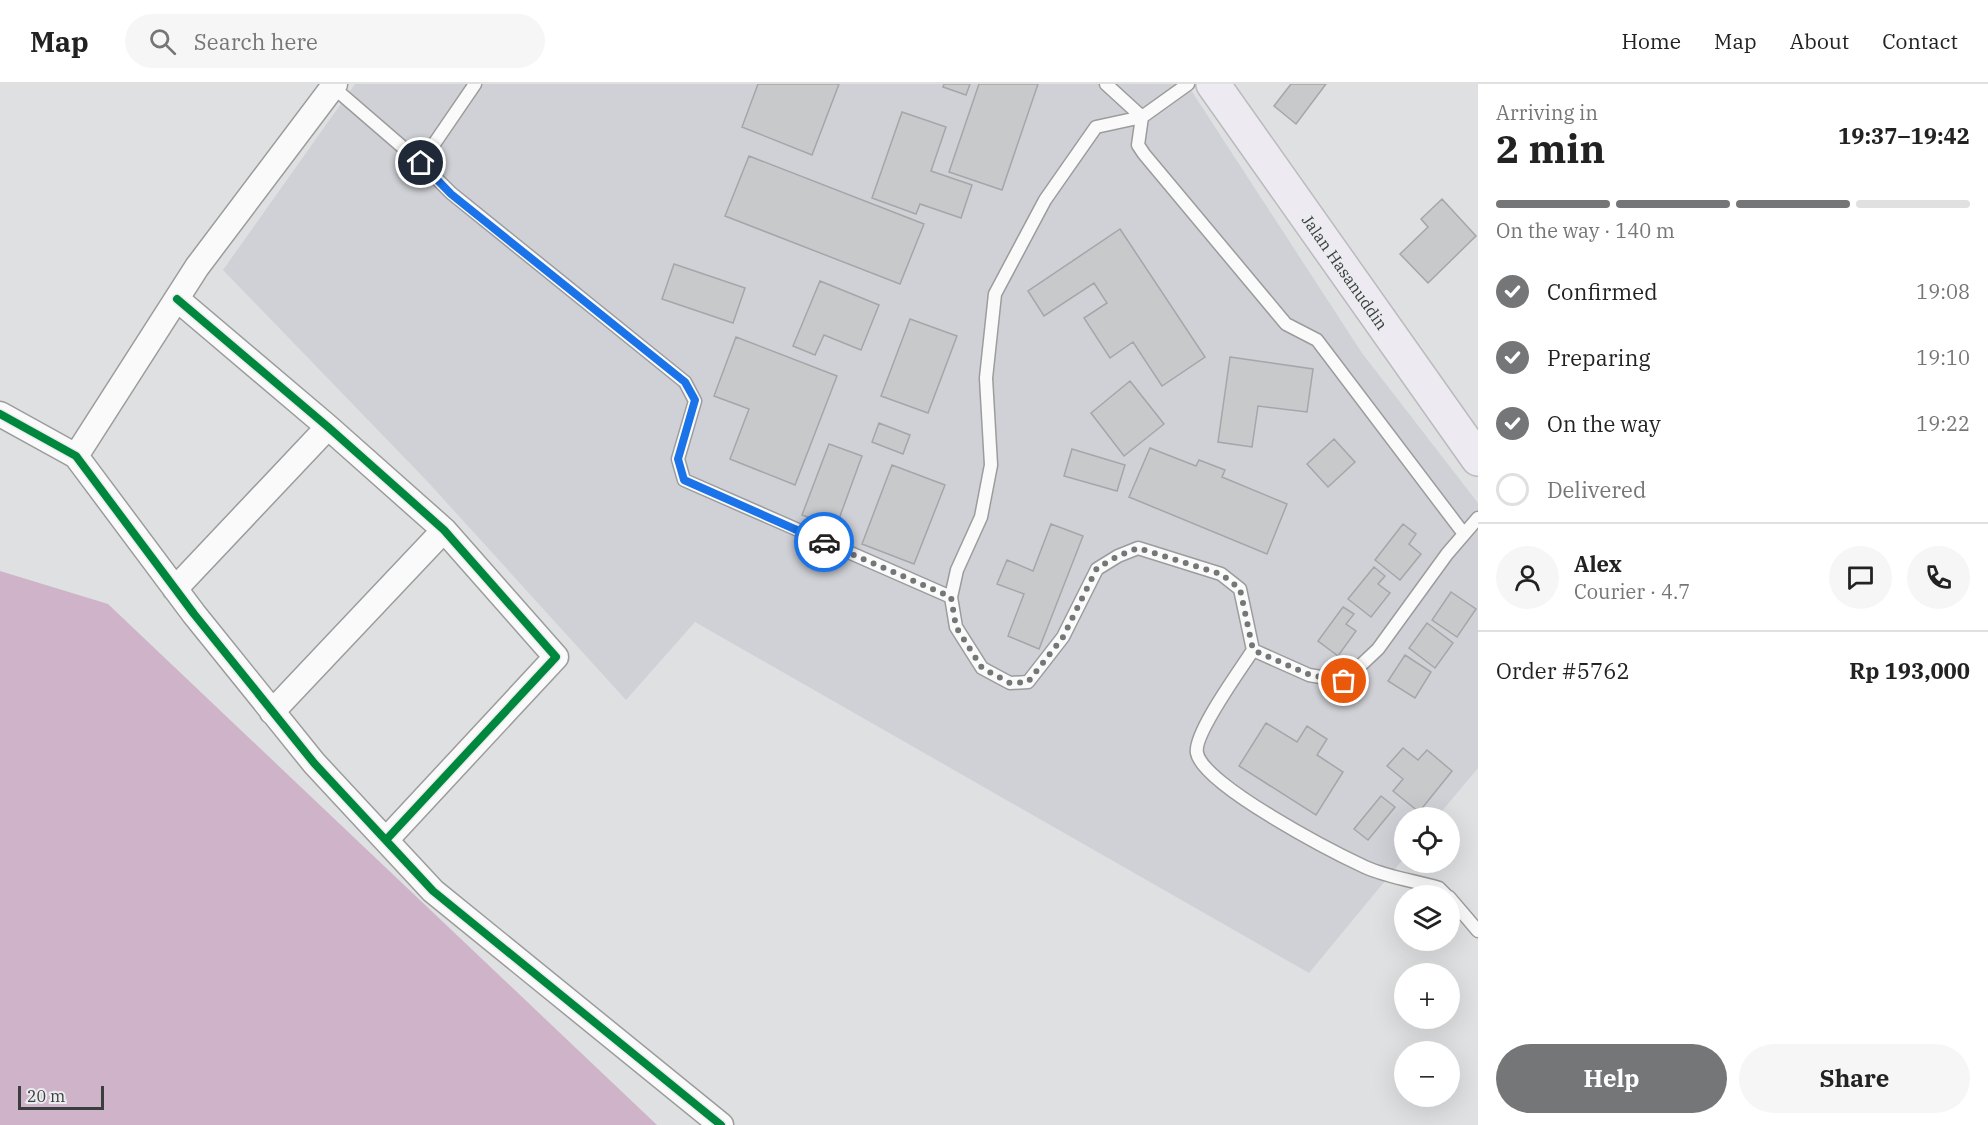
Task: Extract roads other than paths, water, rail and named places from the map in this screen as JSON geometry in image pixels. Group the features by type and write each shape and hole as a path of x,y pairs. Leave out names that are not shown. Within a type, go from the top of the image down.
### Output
{"main road":[{"name":"Jalan Hasanuddin","path":"1213,84 1475,448"}],"street":[{"path":"76,456 197,267 334,86"},
{"path":"177,299 328,427 444,530 556,657 386,840"},
{"path":"0,414 76,456 272,712 314,763 433,891 722,1125"},
{"path":"175,588 328,427"},
{"path":"272,712 444,530"}],"lane":[{"path":"421,163 475,84"},
{"path":"1106,84 1142,117"},
{"path":"1188,84 1142,117 1096,127 1045,200 995,294 986,378 991,465 981,517 957,570 951,597 956,627 982,668 1010,683 1028,682 1063,637 1097,568 1118,556 1138,548 1221,574 1240,589 1253,650 1200,734 1197,753 1203,765 1215,779 1245,801 1366,867 1429,885"},
{"path":"334,86 421,163 451,194 685,382 695,400 678,459 684,480 951,597"},
{"path":"1142,117 1138,145 1150,161 1286,324 1317,340 1464,534"},
{"path":"1253,650 1310,675 1344,681 1378,650 1478,518"},
{"path":"1460,910 1478,931"}]}
